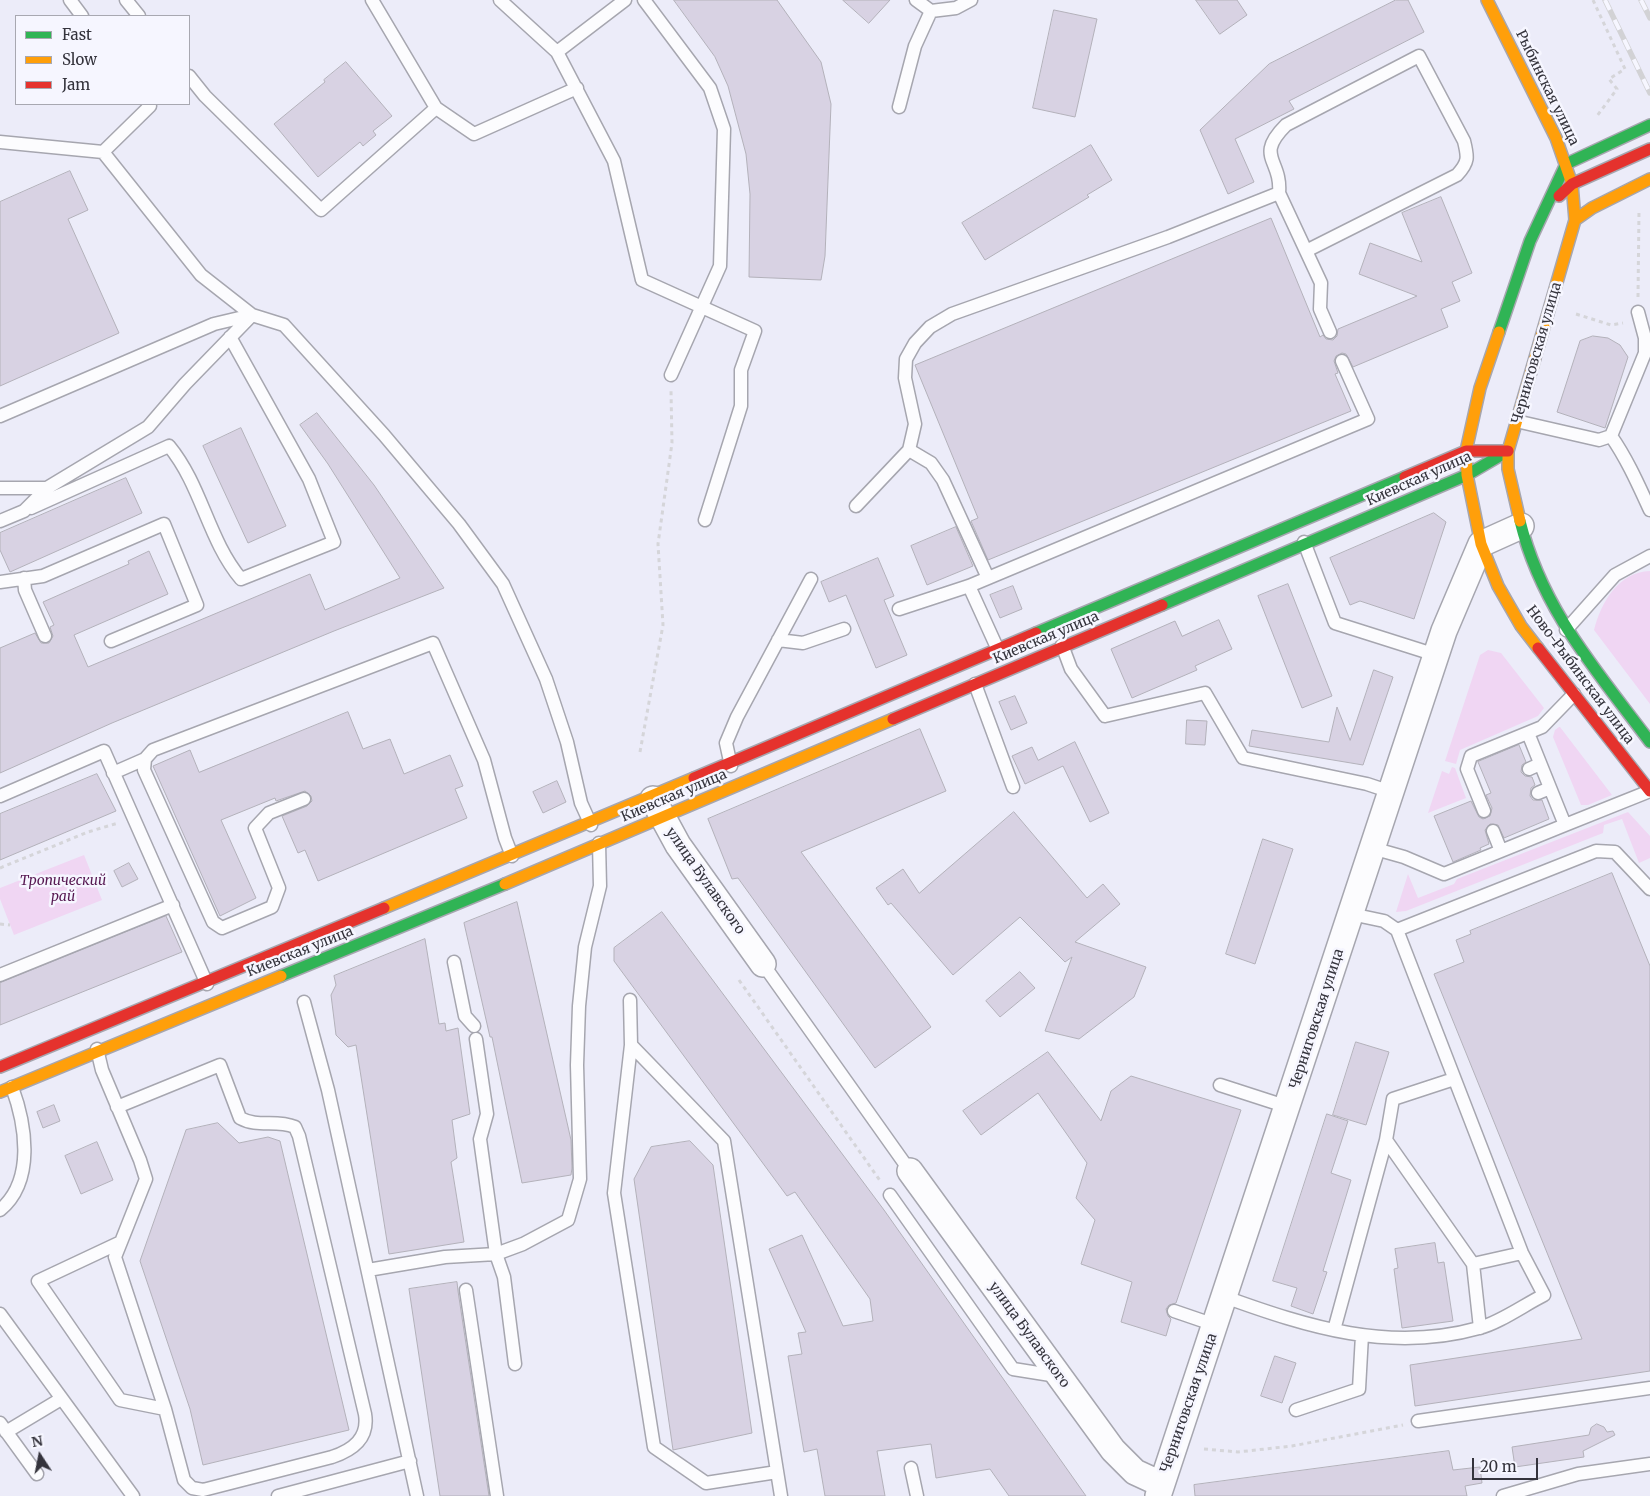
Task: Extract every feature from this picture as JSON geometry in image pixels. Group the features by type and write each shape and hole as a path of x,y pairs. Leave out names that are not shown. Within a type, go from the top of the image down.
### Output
{"main road":[{"name":"Рыбинская улица","path":"1487,0 1544,110 1566,164 1572,184 1575,220"},
{"path":"1481,544 1468,476 1466,451 1483,379 1530,241 1566,164 1650,125"},
{"path":"1547,206 1572,184 1650,149"},
{"path":"1575,220 1592,208 1650,179"},
{"name":"Черниговская улица","path":"1521,526 1508,469 1508,451 1575,220"},
{"name":"Киевская улица","path":"6,1090 599,844 730,763 1466,451 1508,451"},
{"name":"Киевская улица","path":"0,1067 590,822 739,785 1468,476 1508,451"},
{"name":"Ново-Рыбинская улица","path":"1521,526 1537,576 1566,630 1650,742"},
{"name":"Ново-Рыбинская улица","path":"1481,544 1498,586 1521,626 1650,791"}],"street":[{"path":"1481,544 1521,526"},
{"name":"Черниговская улица","path":"1160,1490 1436,655 1481,544"},
{"name":"улица Булавского","path":"656,807 763,964"},
{"name":"улица Булавского","path":"910,1171 1113,1450 1135,1472 1160,1490"}],"lane":[{"path":"70,0 81,15"},
{"path":"126,0 139,15"},
{"path":"372,0 436,108 474,134 577,88"},
{"path":"500,0 557,52 577,88 614,161 642,280 755,331 741,370 741,406 705,520"},
{"path":"557,52 625,0"},
{"path":"644,0 710,88 724,128 720,266 671,375"},
{"path":"916,0 931,11 956,8 971,0"},
{"path":"899,107 915,46 931,11"},
{"path":"1306,251 1457,175 1466,166 1467,154 1464,141 1419,56 1286,125 1272,138 1270,155 1280,179 1279,193 1306,251 1321,283 1320,309 1330,332"},
{"path":"190,77 205,96 321,210 436,108"},
{"path":"103,152 149,105"},
{"path":"0,142 103,152 201,275 252,315 284,324 384,435 453,517 502,584 546,679 568,742 581,803 599,844 600,886 585,948 579,1006 577,1065 580,1179 568,1220 523,1244 496,1254 445,1257 368,1270"},
{"path":"856,506 909,450 915,424 905,378 906,359 915,343 930,328 952,314 1168,237 1279,193"},
{"path":"24,511 46,488 148,427 185,384 252,315"},
{"path":"0,416 214,324 252,315"},
{"path":"1612,436 1645,353 1646,338 1640,317"},
{"path":"0,521 169,446 184,464 228,564 241,579 334,542 309,479 230,337"},
{"path":"899,609 969,586 1368,419 1342,361"},
{"path":"1516,421 1599,440 1612,436"},
{"path":"1612,436 1629,462 1635,482 1650,510"},
{"path":"909,450 931,463 943,480 988,578"},
{"path":"0,488 46,488"},
{"path":"1297,523 1335,623 1436,655"},
{"path":"0,582 43,576 164,524 197,605 111,641"},
{"path":"1566,630 1615,575 1650,556"},
{"path":"24,578 25,590 45,636"},
{"path":"739,785 730,763 726,743 737,717 810,579"},
{"path":"969,586 1007,670"},
{"path":"1054,626 1072,669 1105,716 1205,693 1243,758 1367,784 1391,792"},
{"path":"778,640 803,643 844,629"},
{"path":"113,773 145,759 153,750 433,643 484,760 505,838 521,876"},
{"path":"975,684 1014,787"},
{"path":"1484,811 1467,769 1471,756 1542,727 1574,694"},
{"path":"1528,733 1534,766 1544,790 1565,825"},
{"path":"0,796 104,752 173,905 214,1003"},
{"path":"145,759 144,770 196,886 213,922 222,928 272,907 279,888 255,828 269,813 304,799"},
{"path":"1476,790 1488,785"},
{"path":"1372,848 1444,874 1650,791"},
{"path":"1493,831 1501,851"},
{"path":"1397,930 1596,850 1615,852 1650,889"},
{"path":"0,975 173,905"},
{"path":"1225,1297 1289,1320 1362,1335 1409,1340 1480,1328 1544,1295 1522,1253 1397,930 1384,921 1351,914"},
{"path":"454,962 464,1016 475,1032 487,1114 480,1139 496,1254 504,1277 515,1364"},
{"path":"763,964 910,1171"},
{"path":"630,1000 631,1045 614,1193 654,1447 706,1483 777,1472"},
{"path":"304,1002 328,1090 417,1496"},
{"path":"89,1030 98,1052 102,1070 140,1160 146,1180 115,1257 165,1409 184,1480 192,1488 202,1490 349,1451 358,1443 367,1424 302,1145 295,1127 276,1122 256,1124 240,1118 220,1065 118,1107"},
{"path":"631,1045 724,1141 781,1496"},
{"path":"1334,1330 1386,1140 1393,1098 1454,1079"},
{"path":"1220,1085 1288,1107"},
{"path":"0,1210 16,1194 24,1149 23,1128 6,1090"},
{"path":"1386,1140 1473,1264 1480,1328"},
{"path":"890,1195 1013,1369 1060,1377"},
{"path":"121,1242 38,1281 120,1400 165,1409"},
{"path":"1473,1264 1522,1253"},
{"path":"466,1290 498,1496"},
{"path":"1174,1311 1216,1325"},
{"path":"0,1314 133,1496"},
{"path":"1296,1410 1359,1390 1362,1335"},
{"path":"1418,1421 1650,1388"},
{"path":"37,1474 3,1427 61,1399"},
{"path":"278,1496 410,1461"},
{"path":"1503,1496 1578,1474 1650,1464"},
{"path":"911,1468 917,1496"}],"path":[{"path":"1592,0 1625,69 1610,79 1617,89 1597,116"},
{"path":"1576,314 1611,325 1640,317 1639,209"},
{"path":"640,752 663,625 658,544 672,443 671,375"},
{"path":"0,868 88,832 134,820"},
{"path":"0,924 10,925"},
{"path":"738,980 890,1195"},
{"path":"1204,1449 1231,1452 1292,1446 1418,1421"}],"green space":[{"path":"1650,571 1650,704 1594,630 1606,600 1620,583 1639,573"},
{"path":"1488,650 1501,653 1544,708 1538,716 1460,750 1456,764 1445,761 1480,655"},
{"path":"1559,727 1612,795 1588,805 1581,805 1553,737 1555,730"},
{"path":"1452,767 1455,768 1466,798 1428,813 1442,771 1449,774"},
{"path":"1628,812 1650,836 1650,858 1639,863 1622,819 1604,825 1603,833 1406,911 1396,912 1408,874 1418,898 1454,884 1457,879"},
{"name":"Тропический рай","path":"84,855 102,900 14,935 0,899 0,888"}],"building":[{"path":"674,0 777,0 821,62 831,104 825,256 821,280 749,277 750,194 746,154 728,86 715,57"},
{"path":"843,0 890,0 869,23"},
{"path":"1196,0 1237,0 1247,15 1220,34"},
{"path":"1396,0 1408,0 1424,32 1289,101 1294,109 1235,139 1254,182 1228,194 1200,130 1269,64"},
{"path":"1054,10 1097,19 1075,117 1033,108"},
{"path":"346,62 392,116 373,131 376,135 363,146 360,142 318,177 274,124"},
{"path":"1091,145 1112,180 1087,195 1089,197 985,260 962,223"},
{"path":"70,171 88,210 68,219 119,333 0,386 0,202"},
{"path":"1441,197 1472,273 1452,282 1460,301 1441,309 1448,327 1353,367 1346,354 1342,353 1336,356 1334,361 1338,373 1335,374 1351,411 988,560 971,521 978,518 915,365 1271,218 1320,337 1323,335 1326,339 1333,340 1337,336 1338,329 1417,296 1359,274 1370,243 1422,262 1402,213"},
{"path":"1593,336 1608,338 1620,345 1628,357 1605,428 1557,412 1580,341"},
{"path":"317,413 374,485 444,588 334,631 112,723 0,773 0,648 35,633 41,643 49,643 53,636 50,627 54,625 43,602 129,564 128,561 149,551 168,594 74,635 88,667 310,574 325,610 400,578 328,464 300,425"},
{"path":"241,428 286,526 248,543 203,446"},
{"path":"126,478 142,513 10,572 0,550 0,533"},
{"path":"1434,513 1446,522 1414,619 1360,601 1350,605 1330,558"},
{"path":"956,527 973,566 927,585 911,546"},
{"path":"878,558 894,596 884,600 907,655 876,668 846,595 829,602 821,582"},
{"path":"1288,584 1332,696 1302,708 1258,596"},
{"path":"1013,586 1022,609 1000,618 990,595"},
{"path":"1219,620 1232,649 1195,666 1197,670 1132,698 1111,649 1175,621 1182,636"},
{"path":"1374,670 1393,677 1363,765 1249,746 1252,730 1329,742 1337,707 1350,740"},
{"path":"1015,696 1027,723 1011,730 999,702"},
{"path":"348,712 363,749 390,739 404,774 450,755 463,786 455,789 467,818 318,881 305,850 298,853 282,816 307,806 312,801 311,796 305,791 276,801 275,798 221,820 256,898 220,916 153,766 190,750 199,772"},
{"path":"1187,720 1207,721 1205,745 1186,744"},
{"path":"920,729 946,791 801,852 931,1027 875,1068 738,878 732,879 708,819"},
{"path":"1075,742 1109,813 1090,822 1063,766 1025,784 1012,756 1032,747 1038,760"},
{"path":"1519,745 1526,762 1522,765 1521,772 1525,776 1532,777 1535,785 1531,788 1530,796 1533,800 1542,800 1549,819 1504,838 1498,825 1490,824 1485,830 1489,844 1480,848 1481,850 1453,862 1434,816 1471,801 1479,817 1483,819 1490,816 1492,808 1486,795 1491,793 1478,762"},
{"path":"97,774 116,811 0,860 0,814"},
{"path":"557,781 566,802 543,813 533,792"},
{"path":"1014,812 1087,898 1103,884 1120,904 1075,942 1146,967 1134,997 1079,1039 1045,1031 1072,957 1065,962 1020,917 953,975 891,903 888,905 876,888 903,869 919,893"},
{"path":"1263,839 1293,849 1255,964 1226,954"},
{"path":"129,863 138,879 122,887 114,871"},
{"path":"1612,873 1650,966 1650,1371 1415,1406 1410,1365 1582,1339 1434,974 1464,962 1456,940 1471,934 1470,931"},
{"path":"517,902 571,1140 572,1168 571,1175 522,1183 492,1037 490,1037 464,923"},
{"path":"662,912 884,1210 1086,1496 1009,1496 990,1469 936,1478 931,1444 877,1451 885,1496 825,1496 817,1449 804,1452 788,1356 802,1354 798,1333 806,1332 769,1249 802,1235 843,1326 873,1321 870,1299 795,1192 787,1196 614,961 614,948"},
{"path":"166,916 182,952 0,1025 0,983"},
{"path":"425,939 439,1024 445,1023 446,1031 458,1028 470,1114 452,1120 457,1158 451,1162 464,1242 389,1254 356,1045 348,1047 336,1035 331,995 336,985 334,976"},
{"path":"1020,972 1035,988 1000,1017 986,1001"},
{"path":"1356,1042 1389,1052 1366,1125 1333,1115"},
{"path":"1048,1052 1101,1121 1111,1091 1131,1076 1241,1110 1176,1303 1169,1305 1166,1309 1171,1319 1166,1336 1121,1322 1132,1282 1081,1264 1095,1220 1076,1198 1087,1163 1038,1093 981,1135 963,1111"},
{"path":"54,1105 60,1121 43,1128 37,1112"},
{"path":"1327,1114 1348,1121 1331,1173 1351,1180 1323,1271 1327,1272 1313,1314 1291,1306 1297,1288 1273,1281"},
{"path":"218,1123 239,1143 268,1137 280,1141 349,1430 203,1465 190,1409 140,1261 186,1130"},
{"path":"690,1141 713,1165 752,1433 673,1450 634,1179 651,1147"},
{"path":"97,1142 113,1180 81,1194 65,1156"},
{"path":"1435,1243 1438,1263 1444,1262 1453,1321 1402,1328 1394,1269 1398,1268 1395,1249"},
{"path":"457,1282 489,1496 440,1496 409,1289"},
{"path":"1275,1356 1296,1363 1282,1403 1261,1396"},
{"path":"1597,1424 1604,1427 1607,1432 1613,1431 1615,1435 1583,1451 1584,1457 1515,1467 1512,1447 1589,1435 1591,1428"},
{"path":"1449,1451 1453,1470 1480,1467 1482,1483 1465,1486 1467,1496 1195,1496 1194,1485"}],"railway":[{"path":"1605,0 1650,93"},
{"path":"1641,0 1650,18"}],"traffic: fast":[{"path":"1499,332 1530,241 1566,164 1650,125"},
{"path":"1162,605 1467,475 1508,451"},
{"path":"1036,633 1405,477"},
{"path":"1520,521 1542,583 1557,611 1591,664 1650,742"},
{"path":"281,976 505,884"}],"traffic: slow":[{"path":"1487,0 1556,138 1572,184 1575,220"},
{"path":"1520,521 1508,469 1508,451 1575,220 1592,208 1650,179"},
{"path":"1499,332 1480,388 1466,451 1467,475 1481,544 1498,586 1521,626 1538,648"},
{"path":"505,884 893,719"},
{"path":"384,908 694,778"},
{"path":"0,1092 281,976"}],"traffic: jam":[{"path":"1559,196 1572,184 1650,149"},
{"path":"1405,477 1466,451 1508,451"},
{"path":"893,719 1162,605"},
{"path":"694,778 1036,633"},
{"path":"1538,648 1650,791"},
{"path":"0,1067 384,908"}]}
